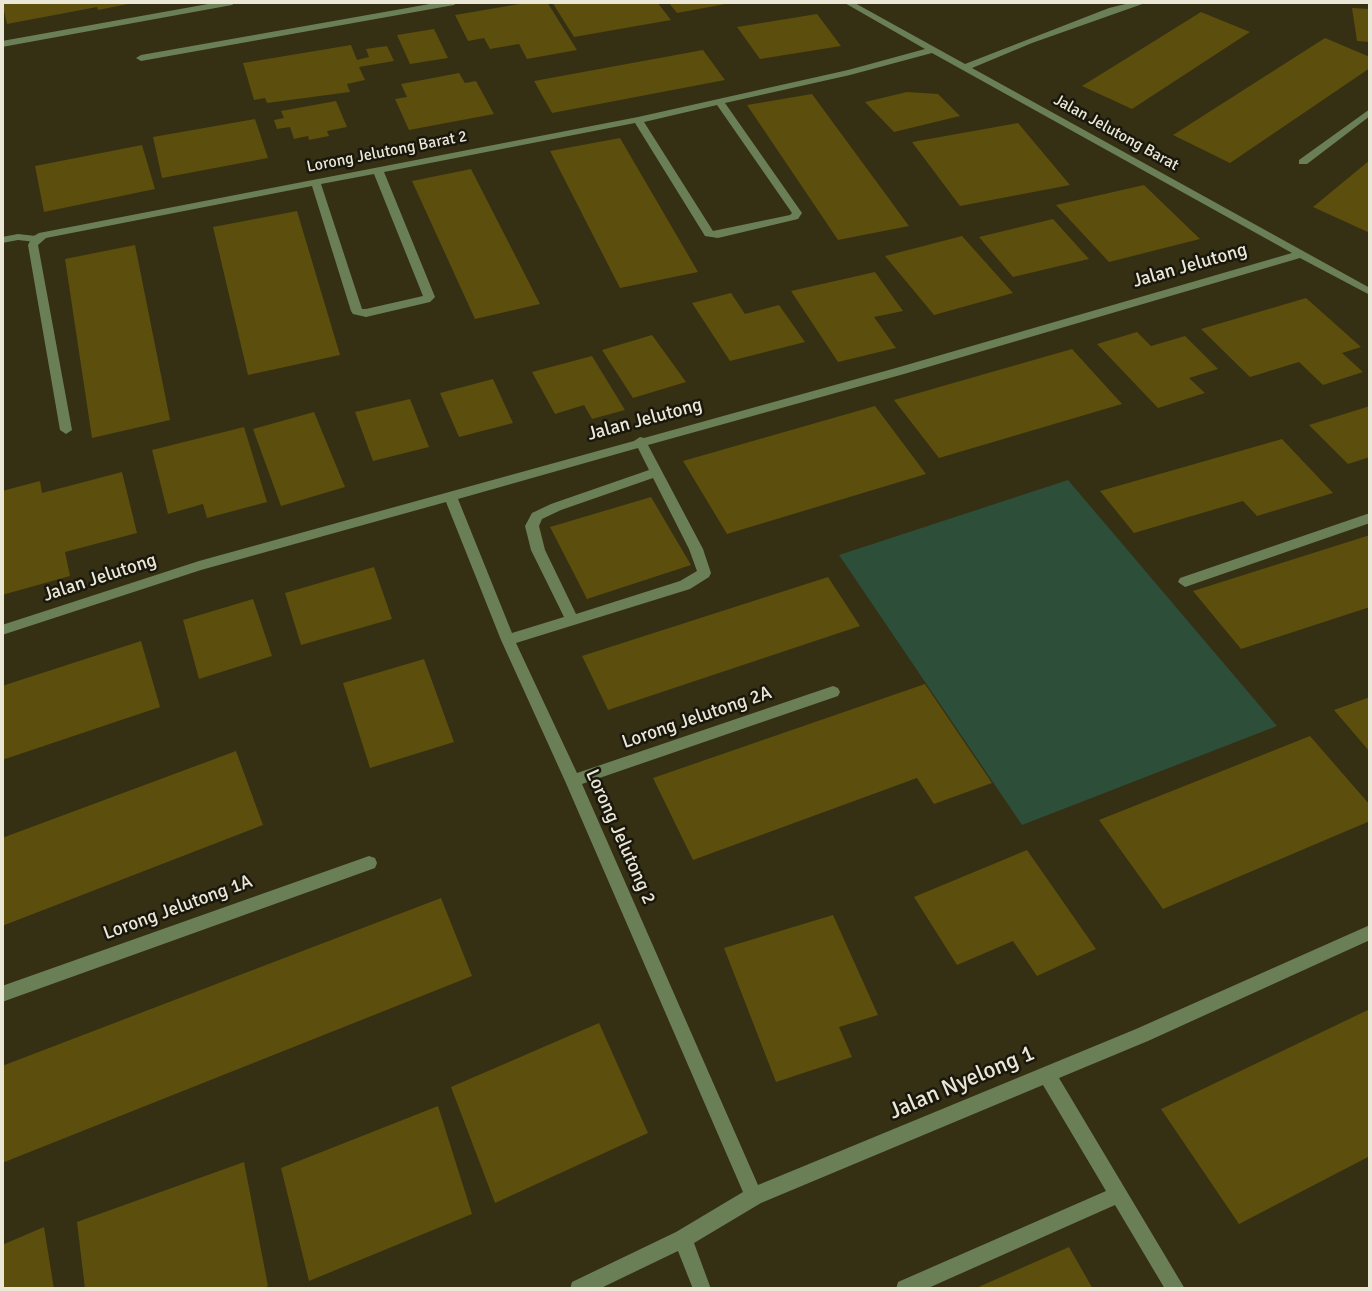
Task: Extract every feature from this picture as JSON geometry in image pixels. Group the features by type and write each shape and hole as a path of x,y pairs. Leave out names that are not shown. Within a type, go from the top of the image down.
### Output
{"street":[{"path":"2,44 232,2"},
{"path":"141,58 454,2"},
{"name":"Jalan Jelutong Barat","path":"847,2 1370,292"},
{"path":"966,67 1112,10 1144,2"},
{"name":"Lorong Jelutong Barat 2","path":"2,240 18,237 36,239 43,235 315,181 638,120 850,72 932,50"},
{"path":"638,120 709,234 718,235 794,217 797,213 719,101"},
{"path":"1303,162 1370,112"},
{"path":"315,181 357,312 366,313 426,300 429,297 377,170"},
{"path":"36,239 33,245 66,430"},
{"name":"Jalan Jelutong","path":"2,630 199,566 900,371 1300,254"},
{"path":"508,640 685,585 704,573 696,550 640,442"},
{"path":"572,619 538,550 532,526 537,516 655,473"},
{"name":"Lorong Jelutong 2","path":"450,495 508,640 573,781 754,1196"},
{"path":"1185,582 1370,518"},
{"name":"Lorong Jelutong 2A","path":"573,781 833,692"},
{"name":"Lorong Jelutong 1A","path":"2,994 369,863"},
{"name":"Jalan Nyelong 1","path":"579,1289 683,1239 754,1196 1142,1035 1370,932"},
{"path":"1046,1073 1176,1289"},
{"path":"905,1289 1120,1194"},
{"path":"683,1239 702,1289"}],"green space":[{"path":"1068,480 1277,726 1022,825 839,555"}],"building":[{"path":"2,2 133,2 133,3 7,24"},
{"path":"531,2 547,2 577,50 527,59 519,44 490,49 484,38 468,41 455,15"},
{"path":"552,2 657,2 671,20 574,37"},
{"path":"668,2 731,2 731,3 677,13"},
{"path":"1352,8 1370,9 1370,42 1357,41"},
{"path":"1201,12 1250,32 1132,109 1082,86"},
{"path":"817,14 841,46 760,59 737,27"},
{"path":"434,29 448,58 410,64 397,35"},
{"path":"1325,38 1370,57 1370,68 1230,163 1173,135"},
{"path":"351,45 357,60 369,57 366,49 387,46 394,61 359,67 365,80 347,84 350,92 267,103 265,98 254,100 243,63"},
{"path":"703,50 725,80 552,113 534,81"},
{"path":"459,73 465,83 476,81 494,114 409,130 395,99 407,97 401,84"},
{"path":"907,92 938,94 960,116 894,132 865,102"},
{"path":"812,94 909,226 838,240 747,105"},
{"path":"336,101 347,127 327,131 329,136 309,140 308,136 294,139 290,127 277,129 274,120 284,118 281,111"},
{"path":"255,119 268,158 162,178 153,137"},
{"path":"1018,123 1070,185 960,206 912,142"},
{"path":"620,138 698,272 620,288 550,151"},
{"path":"142,145 155,189 44,212 35,166"},
{"path":"1370,160 1370,233 1313,207"},
{"path":"471,169 540,304 475,319 412,181"},
{"path":"1144,185 1200,239 1109,262 1056,205"},
{"path":"297,211 340,355 248,375 213,227"},
{"path":"1053,219 1089,259 1013,277 979,237"},
{"path":"962,236 1013,293 934,315 885,256"},
{"path":"135,245 170,420 92,438 65,259"},
{"path":"875,272 903,311 874,317 896,348 838,362 791,291"},
{"path":"731,293 745,314 779,305 805,342 730,361 692,303"},
{"path":"1306,298 1361,347 1342,353 1363,372 1323,385 1299,362 1250,377 1201,329"},
{"path":"1137,332 1151,346 1185,336 1218,369 1189,378 1205,393 1158,408 1097,344"},
{"path":"652,335 686,382 633,398 602,350"},
{"path":"1072,349 1122,404 939,458 894,400"},
{"path":"592,356 625,410 592,419 584,405 555,414 532,372"},
{"path":"493,379 513,423 459,437 440,393"},
{"path":"410,399 429,447 373,461 355,412"},
{"path":"875,406 926,474 727,534 683,461"},
{"path":"1370,406 1370,457 1348,464 1309,425"},
{"path":"314,412 345,487 281,506 253,429"},
{"path":"244,427 267,502 207,518 203,504 168,514 152,450"},
{"path":"1282,439 1333,493 1257,516 1243,501 1134,533 1100,491"},
{"path":"122,472 137,533 65,552 70,576 2,595 2,491 40,481 42,493"},
{"path":"651,497 691,565 587,599 550,527"},
{"path":"1370,535 1370,607 1241,649 1193,591"},
{"path":"374,567 392,619 301,645 285,593"},
{"path":"828,577 860,626 608,710 582,656"},
{"path":"253,599 272,656 199,679 183,620"},
{"path":"141,641 160,707 2,760 2,686"},
{"path":"424,659 454,742 370,768 343,683"},
{"path":"925,684 992,783 934,804 917,778 693,860 653,778"},
{"path":"1370,697 1370,752 1334,710"},
{"path":"1310,736 1370,805 1370,821 1163,909 1099,820"},
{"path":"236,751 263,825 2,926 2,838"},
{"path":"1027,850 1096,949 1037,976 1013,941 957,965 914,897"},
{"path":"441,898 472,976 2,1163 2,1066"},
{"path":"833,915 878,1015 839,1027 852,1057 776,1082 724,948"},
{"path":"1370,1009 1370,1156 1239,1224 1161,1109"},
{"path":"599,1023 648,1133 495,1203 451,1087"},
{"path":"438,1106 472,1214 309,1281 281,1168"},
{"path":"244,1162 268,1286 261,1289 85,1289 77,1222"},
{"path":"44,1227 54,1289 2,1289 2,1245"},
{"path":"1069,1247 1093,1289 974,1289"}]}
